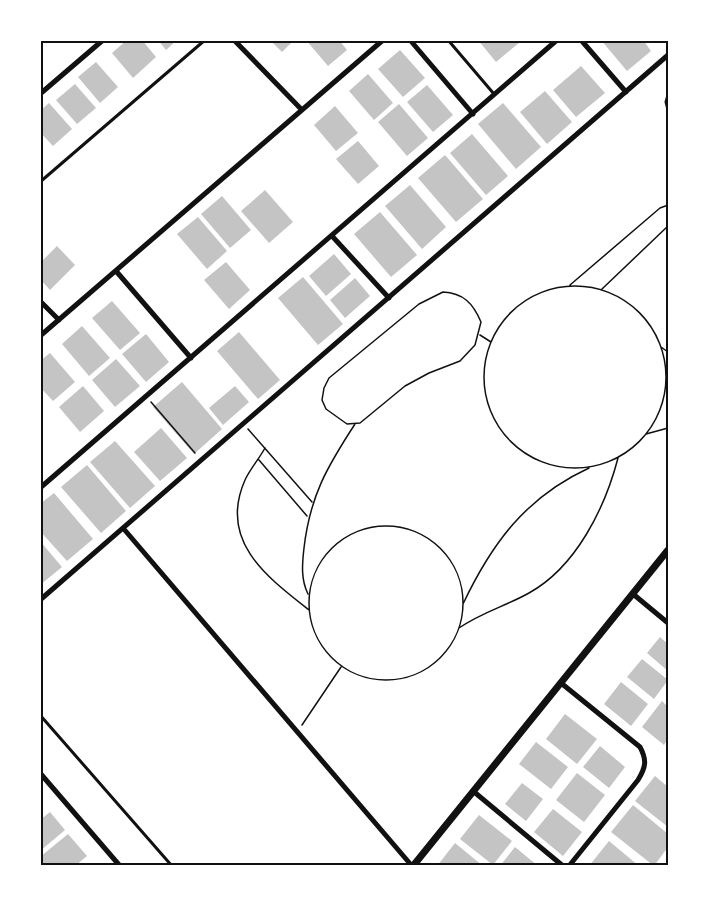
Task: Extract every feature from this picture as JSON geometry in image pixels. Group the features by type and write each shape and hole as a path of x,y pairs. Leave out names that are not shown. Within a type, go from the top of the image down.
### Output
{"street":[{"path":"42,90 103,40"},
{"path":"234,40 302,110"},
{"path":"40,336 383,40"},
{"path":"410,40 473,114"},
{"path":"40,488 558,40"},
{"path":"581,40 626,92"},
{"path":"40,600 669,55"},
{"path":"332,236 389,298"},
{"path":"116,271 191,358"},
{"path":"40,301 58,320"},
{"path":"123,528 412,866 669,549"},
{"path":"633,594 669,623"},
{"path":"561,683 640,747 646,758 644,769 638,780 569,866"},
{"path":"40,773 120,866"},
{"path":"473,791 563,866"}],"lane":[{"path":"40,182 205,40"},
{"path":"448,40 495,95"},
{"path":"669,95 666,102 669,110"},
{"path":"40,715 172,866"}],"path":[{"path":"570,286 660,207 669,205"},
{"path":"602,290 669,226"},
{"path":"459,628 463,605 482,564 514,522 540,496 565,479 618,457 645,435 656,418 665,392 665,364 661,346 641,314 619,297 602,290 570,286 552,289 526,300 506,318 491,342 485,369 486,389 491,410 505,434 525,452 551,464 592,466"},
{"path":"443,292 454,293 467,299 481,322 475,345 460,361 416,379 393,394 360,423 356,423 347,424 326,409 322,400 329,378 419,304 443,292"},
{"path":"479,334 491,342"},
{"path":"661,346 669,352"},
{"path":"146,397 201,460"},
{"path":"309,596 302,583 308,517 312,503 335,454 356,423"},
{"path":"244,424 312,503"},
{"path":"645,435 669,429"},
{"path":"265,448 243,488 239,504 240,533 246,551 257,565 309,610"},
{"path":"463,605 456,571 440,549 418,533 393,526 366,528 342,540 323,559 316,570 309,596 309,610 320,641 342,666 373,679 406,678 430,667 440,658 459,628 480,613 531,592 565,565 601,508 611,485 618,457"},
{"path":"258,460 308,517"},
{"path":"298,732 342,666"}],"building":[{"path":"127,40 142,40 156,57 133,78 112,53"},
{"path":"158,40 177,40 166,50"},
{"path":"270,40 294,40 282,52"},
{"path":"306,40 339,40 347,50 328,66"},
{"path":"478,40 518,40 520,42 496,62"},
{"path":"601,40 643,40 651,51 627,71"},
{"path":"400,50 425,78 403,97 378,69"},
{"path":"96,62 118,87 100,103 78,77"},
{"path":"581,66 605,93 576,117 553,90"},
{"path":"368,74 393,103 374,120 349,91"},
{"path":"75,84 96,108 77,124 56,100"},
{"path":"427,85 453,115 433,132 407,102"},
{"path":"545,91 572,122 547,144 520,112"},
{"path":"49,103 72,129 53,146 40,132 40,111"},
{"path":"503,103 541,147 516,169 478,124"},
{"path":"399,104 428,138 407,156 378,122"},
{"path":"335,106 358,133 336,151 314,125"},
{"path":"472,134 508,176 486,195 450,153"},
{"path":"358,141 379,166 358,184 336,159"},
{"path":"445,155 483,199 456,222 418,178"},
{"path":"410,185 446,227 422,249 385,206"},
{"path":"265,190 293,222 269,243 241,211"},
{"path":"222,196 251,230 230,248 201,214"},
{"path":"380,212 417,255 391,277 354,234"},
{"path":"198,217 227,251 207,269 177,234"},
{"path":"57,246 75,265 50,290 40,279 40,263"},
{"path":"334,254 351,274 326,296 309,276"},
{"path":"226,262 250,290 229,309 204,280"},
{"path":"303,277 343,324 318,345 278,298"},
{"path":"355,278 370,296 345,318 330,300"},
{"path":"112,301 140,333 120,350 92,318"},
{"path":"82,326 110,358 89,376 62,344"},
{"path":"239,332 280,380 258,399 217,351"},
{"path":"146,334 169,362 146,382 122,354"},
{"path":"50,353 75,382 53,401 40,387 40,361"},
{"path":"116,359 140,386 115,407 92,380"},
{"path":"182,382 222,429 194,454 153,407"},
{"path":"83,386 104,411 80,432 59,407"},
{"path":"235,386 249,402 223,425 209,408"},
{"path":"161,428 187,458 160,481 134,452"},
{"path":"115,441 155,486 130,508 90,462"},
{"path":"87,465 126,511 101,533 61,487"},
{"path":"54,493 93,539 67,561 40,531 40,504"},
{"path":"40,541 62,567 40,585"},
{"path":"660,637 668,644 668,671 647,653"},
{"path":"642,659 668,680 654,699 627,677"},
{"path":"621,682 648,704 631,726 604,704"},
{"path":"662,701 668,707 668,739 664,745 642,727"},
{"path":"565,714 597,739 577,764 546,739"},
{"path":"536,742 568,767 551,789 519,764"},
{"path":"600,746 625,767 609,788 583,767"},
{"path":"577,773 605,795 584,822 556,800"},
{"path":"655,776 668,787 668,827 635,801"},
{"path":"522,783 543,799 526,821 505,804"},
{"path":"633,805 668,834 668,847 654,866 611,832"},
{"path":"553,809 582,832 563,856 534,832"},
{"path":"50,812 65,830 40,851 40,820"},
{"path":"479,815 512,841 493,865 460,839"},
{"path":"68,834 87,856 75,866 40,866 40,857"},
{"path":"609,841 639,866 589,866"},
{"path":"455,843 483,866 437,866"},
{"path":"515,847 538,866 500,866"}]}
